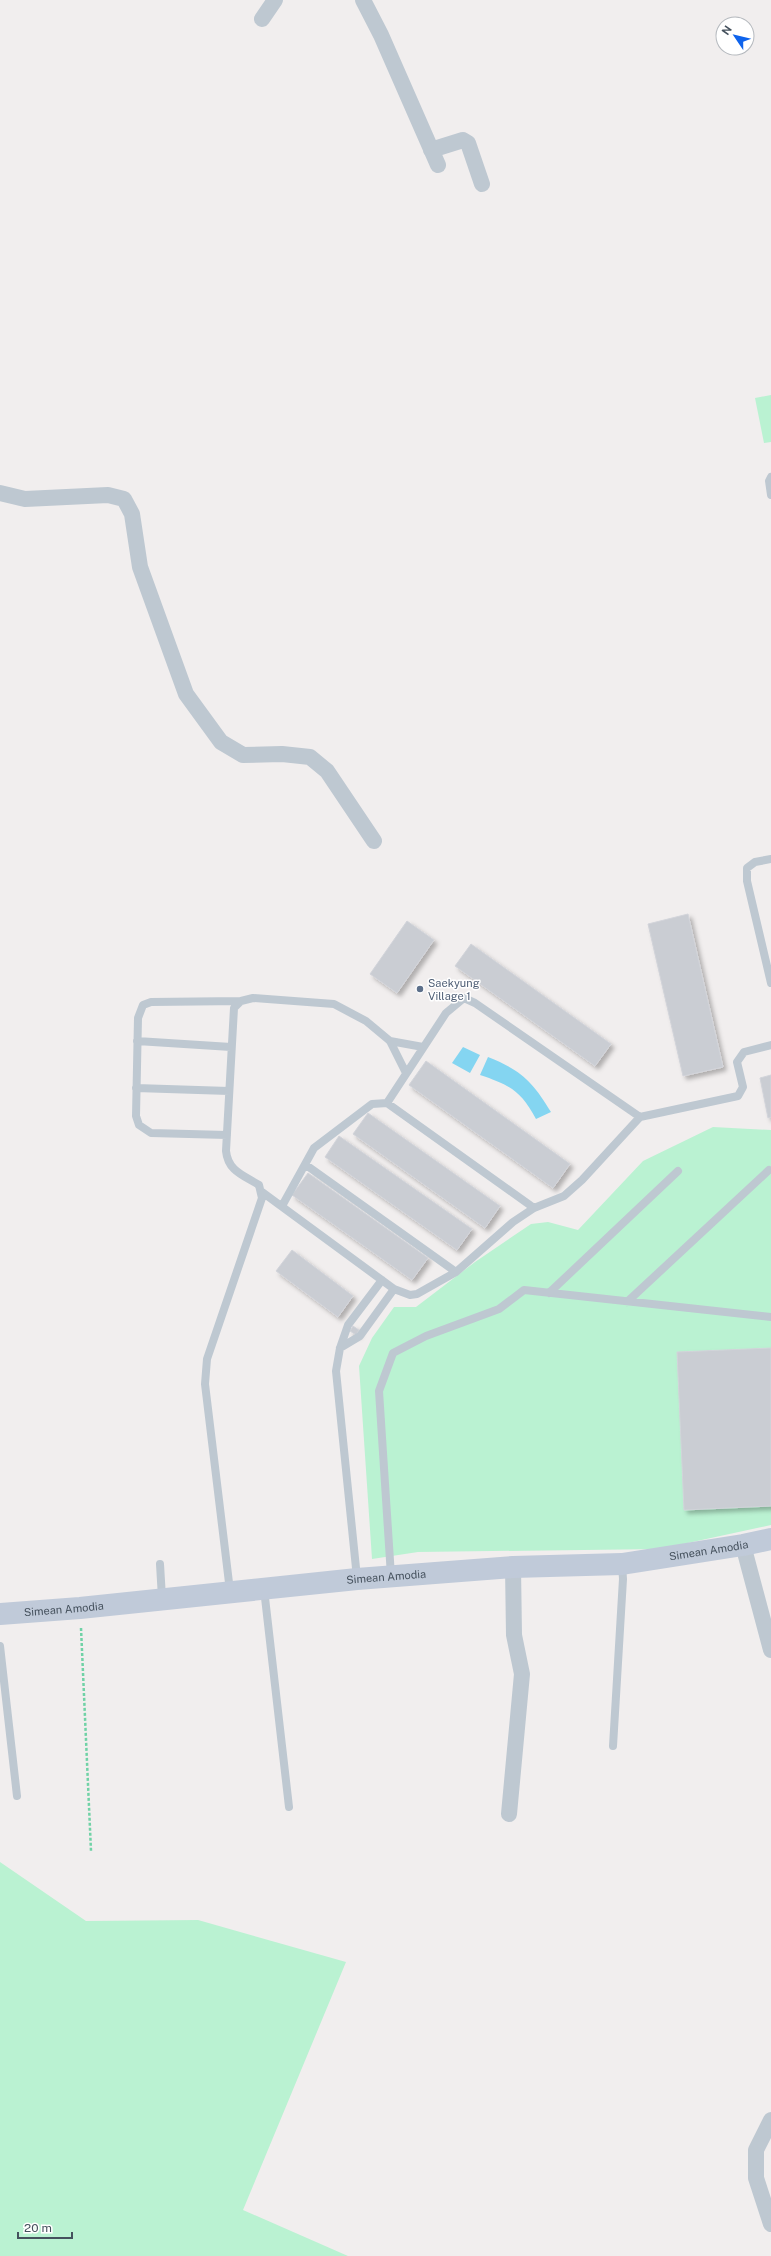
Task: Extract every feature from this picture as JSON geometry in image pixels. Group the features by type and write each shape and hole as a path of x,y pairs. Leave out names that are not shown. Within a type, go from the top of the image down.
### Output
{"street":[{"path":"262,19 275,0"},
{"path":"363,0 381,35 435,157 463,140 468,143 482,184"},
{"path":"0,493 25,498 108,495 124,499 132,514 140,567 186,694 221,742 243,755 282,754 310,757 327,771 374,841"},
{"name":"Simean Amodia","path":"0,1614 80,1608 162,1598 357,1579 513,1567 622,1564 743,1545 771,1539"},
{"path":"743,1545 771,1650"},
{"path":"510,1814 522,1674 514,1635 513,1567"},
{"path":"771,2120 756,2150 756,2178 771,2224"}],"lane":[{"path":"771,477 769,481 771,495"},
{"path":"771,859 755,862 747,868 747,881 771,983"},
{"path":"227,1135 151,1133 139,1125 136,1116 137,1041 138,1018 143,1005 151,1002 241,1001 253,998 334,1004 366,1021 390,1042 406,1073"},
{"path":"387,1103 446,1013 464,998 475,1003 640,1117"},
{"path":"241,1001 234,1008 229,1090 227,1161 234,1169 259,1185 262,1192 394,1289 410,1295 417,1294 456,1272 512,1222 534,1208 564,1196 582,1180 640,1117 738,1096 743,1087 737,1062 744,1052 771,1045"},
{"path":"137,1041 231,1047"},
{"path":"390,1042 423,1047"},
{"path":"136,1088 229,1090"},
{"path":"282,1206 306,1165 314,1148 352,1117 372,1104 387,1103 534,1208"},
{"path":"306,1165 456,1272"},
{"path":"627,1302 769,1170"},
{"path":"549,1293 678,1172"},
{"path":"230,1592 209,1425 205,1384 206,1365 262,1192"},
{"path":"357,1579 336,1371 340,1348 348,1325 382,1280"},
{"path":"340,1348 360,1336 394,1289"},
{"path":"391,1577 379,1391 393,1353 426,1336 498,1309 524,1290 771,1317"},
{"path":"160,1564 162,1598"},
{"path":"613,1746 623,1579 622,1564"},
{"path":"264,1588 289,1807"},
{"path":"0,1646 17,1796"}],"path":[{"path":"80,1608 91,1851"}],"green space":[{"path":"771,395 771,442 764,443 755,398"},
{"path":"713,1127 771,1130 771,1525 660,1549 418,1552 372,1559 359,1366 372,1338 394,1307 416,1307 475,1262 531,1224 548,1222 578,1230 643,1161"},
{"path":"0,1862 86,1921 198,1920 346,1962 243,2210 348,2256 0,2256"}],"water":[{"path":"463,1047 480,1055 470,1073 452,1063"},
{"path":"488,1057 518,1072 525,1078 532,1085 551,1112 536,1119 531,1109 514,1090 499,1082 480,1075"}],"building":[{"path":"688,914 723,1067 683,1076 648,924"},
{"path":"407,921 434,940 397,993 370,974"},
{"path":"471,944 611,1044 595,1066 455,966"},
{"path":"426,1061 570,1164 553,1188 409,1085"},
{"path":"771,1075 771,1117 768,1118 760,1078"},
{"path":"368,1113 500,1206 485,1228 353,1134"},
{"path":"339,1136 472,1229 457,1250 325,1157"},
{"path":"308,1173 428,1258 412,1280 292,1195"},
{"path":"292,1250 353,1296 338,1317 276,1271"},
{"path":"353,1326 359,1330 356,1335 350,1331"},
{"path":"771,1348 771,1506 684,1510 677,1352"}],"place":[{"name":"Saekyung Village 1","path":"420,989"}]}
